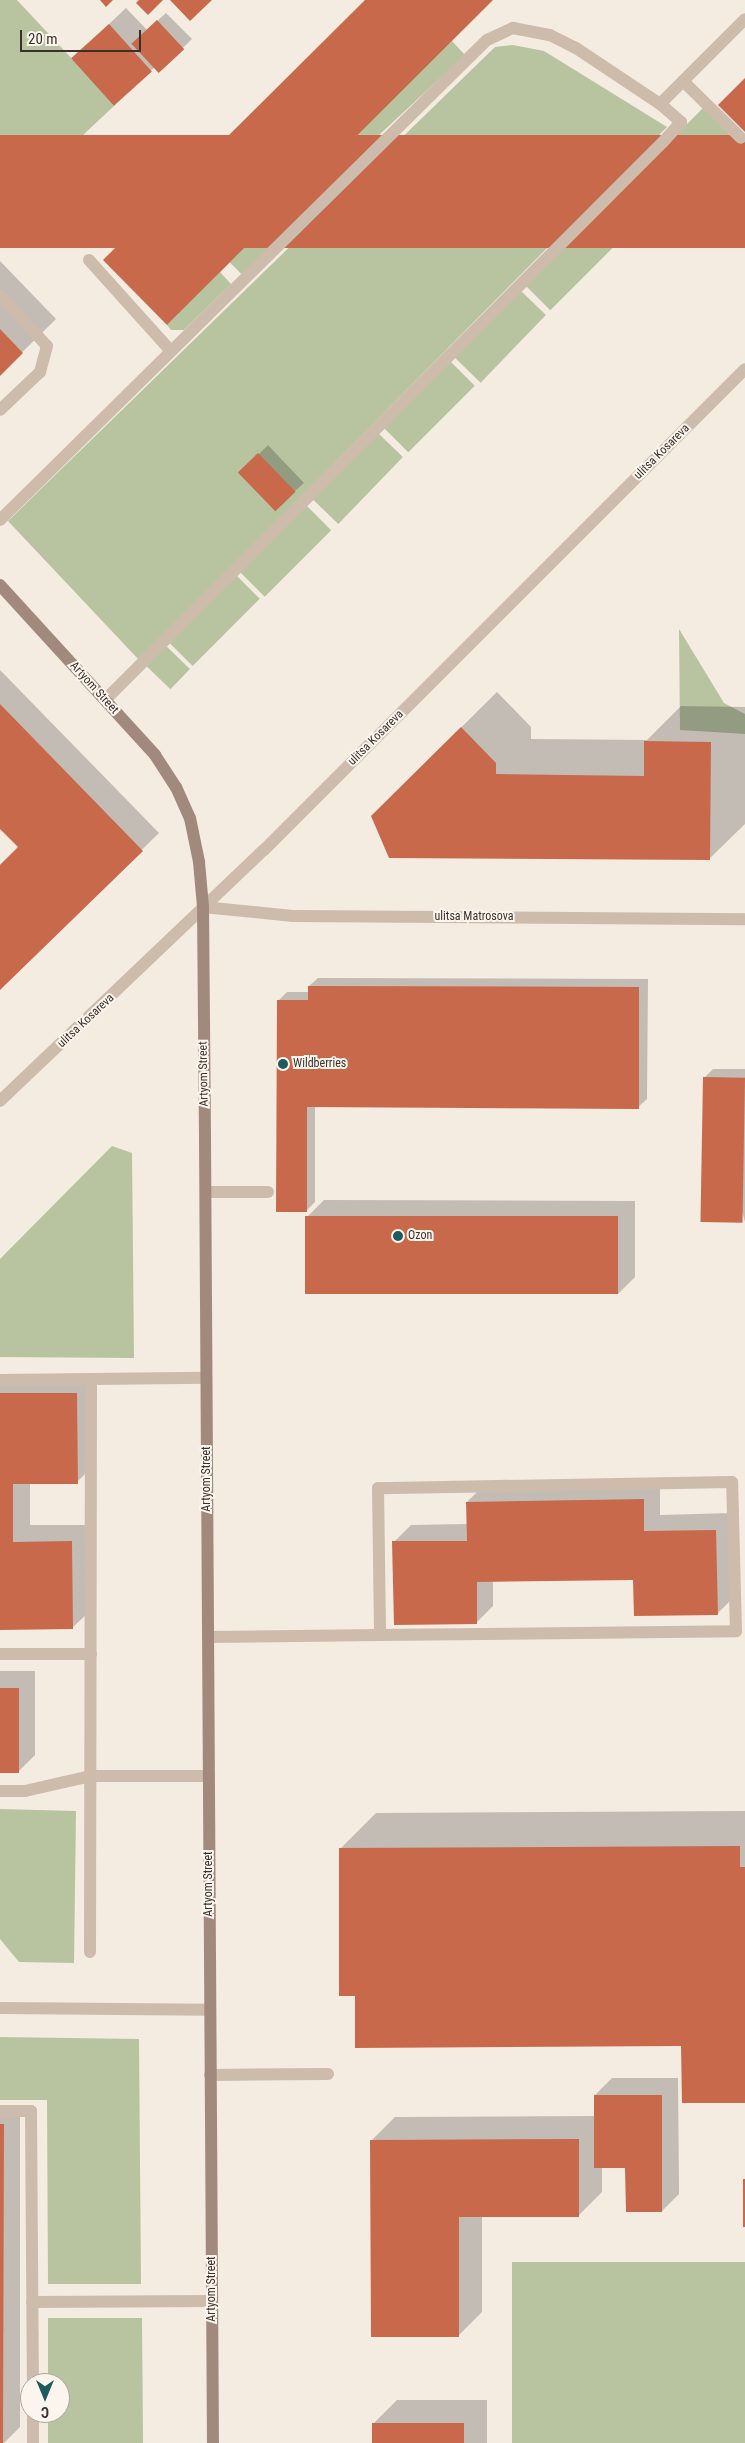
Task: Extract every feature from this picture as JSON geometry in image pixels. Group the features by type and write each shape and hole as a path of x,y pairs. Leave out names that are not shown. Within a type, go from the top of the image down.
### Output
{"main road":[{"name":"Artyom Street","path":"0,585 155,755 176,787 190,818 199,862 202,907 206,1192 213,2443"}],"street":[{"path":"660,104 745,19"},
{"path":"0,520 487,40 513,28 550,35 576,48 660,104 681,122 664,142 105,700"},
{"path":"683,81 741,138"},
{"path":"89,260 171,350"},
{"path":"0,295 47,346 40,372 0,410"},
{"name":"ulitsa Kosareva","path":"1,1098 202,907 745,369"},
{"name":"ulitsa Matrosova","path":"202,907 293,916 745,918"},
{"path":"206,1192 268,1192"},
{"path":"0,1380 206,1378"},
{"path":"90,1952 91,1380"},
{"path":"208,1637 380,1636 736,1631 732,1482 378,1488 380,1636"},
{"path":"0,1654 91,1654"},
{"path":"0,1791 25,1791 91,1776 208,1776"},
{"path":"0,2008 210,2010"},
{"path":"210,2075 328,2074"},
{"path":"0,2112 31,2112 33,2373"},
{"path":"32,2302 212,2301"},
{"path":"33,2423 33,2443"}],"green space":[{"path":"0,0 17,0 115,105 0,213"},
{"path":"452,41 465,55 356,157 343,143"},
{"path":"513,45 544,51 667,127 139,660 8,521 495,47"},
{"path":"703,108 729,134 696,167 670,141"},
{"path":"664,148 689,174 621,240 596,214"},
{"path":"335,157 348,170 242,275 230,262"},
{"path":"592,219 617,244 550,310 526,285"},
{"path":"220,272 231,284 184,330 171,330 167,325"},
{"path":"520,290 546,315 481,383 455,358"},
{"path":"450,361 475,386 408,452 384,427"},
{"path":"377,432 403,457 338,524 312,499"},
{"path":"305,504 331,530 265,597 239,570"},
{"path":"235,574 260,599 193,666 168,641"},
{"path":"679,629 724,703 745,714 745,734 680,730"},
{"path":"164,644 190,669 170,689 145,664"},
{"path":"112,1146 132,1153 134,1358 0,1357 0,1259"},
{"path":"0,1809 76,1811 74,1963 19,1962 0,1939"},
{"path":"0,2037 139,2039 141,2284 48,2284 47,2100 0,2100"},
{"path":"512,2262 745,2262 745,2443 512,2443"},
{"path":"48,2318 142,2318 143,2443 48,2443 48,2423 70,2423 70,2373 48,2373"}],"building":[{"path":"100,0 113,0 106,7"},
{"path":"139,0 163,0 148,15 136,3"},
{"path":"170,0 212,0 190,21"},
{"path":"365,0 493,0 167,325 103,260"},
{"path":"157,20 184,49 159,73 131,44"},
{"path":"109,24 152,72 114,106 71,58"},
{"path":"745,78 745,132 718,105"},
{"path":"0,135 745,135 745,248 0,248"},
{"path":"0,329 23,353 0,376"},
{"path":"258,453 296,492 275,511 238,472"},
{"path":"0,704 143,851 0,990 0,865 18,847 0,829"},
{"path":"461,727 496,763 496,774 644,776 644,741 711,742 710,860 389,858 371,816"},
{"path":"308,986 639,987 639,1109 307,1107 307,1212 276,1212 277,1000 308,1000"},
{"path":"703,1077 745,1078 742,1223 700,1222"},
{"path":"305,1216 618,1216 618,1294 305,1294"},
{"path":"0,1393 77,1393 78,1484 13,1484 13,1542 72,1541 73,1629 0,1630"},
{"path":"644,1499 644,1531 716,1530 718,1615 634,1616 633,1580 477,1582 477,1624 394,1625 392,1541 467,1541 466,1502"},
{"path":"0,1688 19,1688 19,1773 0,1773"},
{"path":"740,1846 740,1867 745,1867 745,2103 682,2103 681,2046 355,2048 355,1996 339,1996 339,1848"},
{"path":"594,2095 662,2095 662,2212 626,2212 625,2168 594,2168"},
{"path":"0,2124 4,2124 3,2443 0,2443"},
{"path":"579,2139 579,2217 459,2217 459,2337 371,2337 370,2140"},
{"path":"743,2179 745,2179 745,2227 743,2227"},
{"path":"372,2423 464,2423 464,2443 372,2443"}],"place":[{"name":"Wildberries","path":"283,1064"},
{"name":"Ozon","path":"398,1236"}]}
